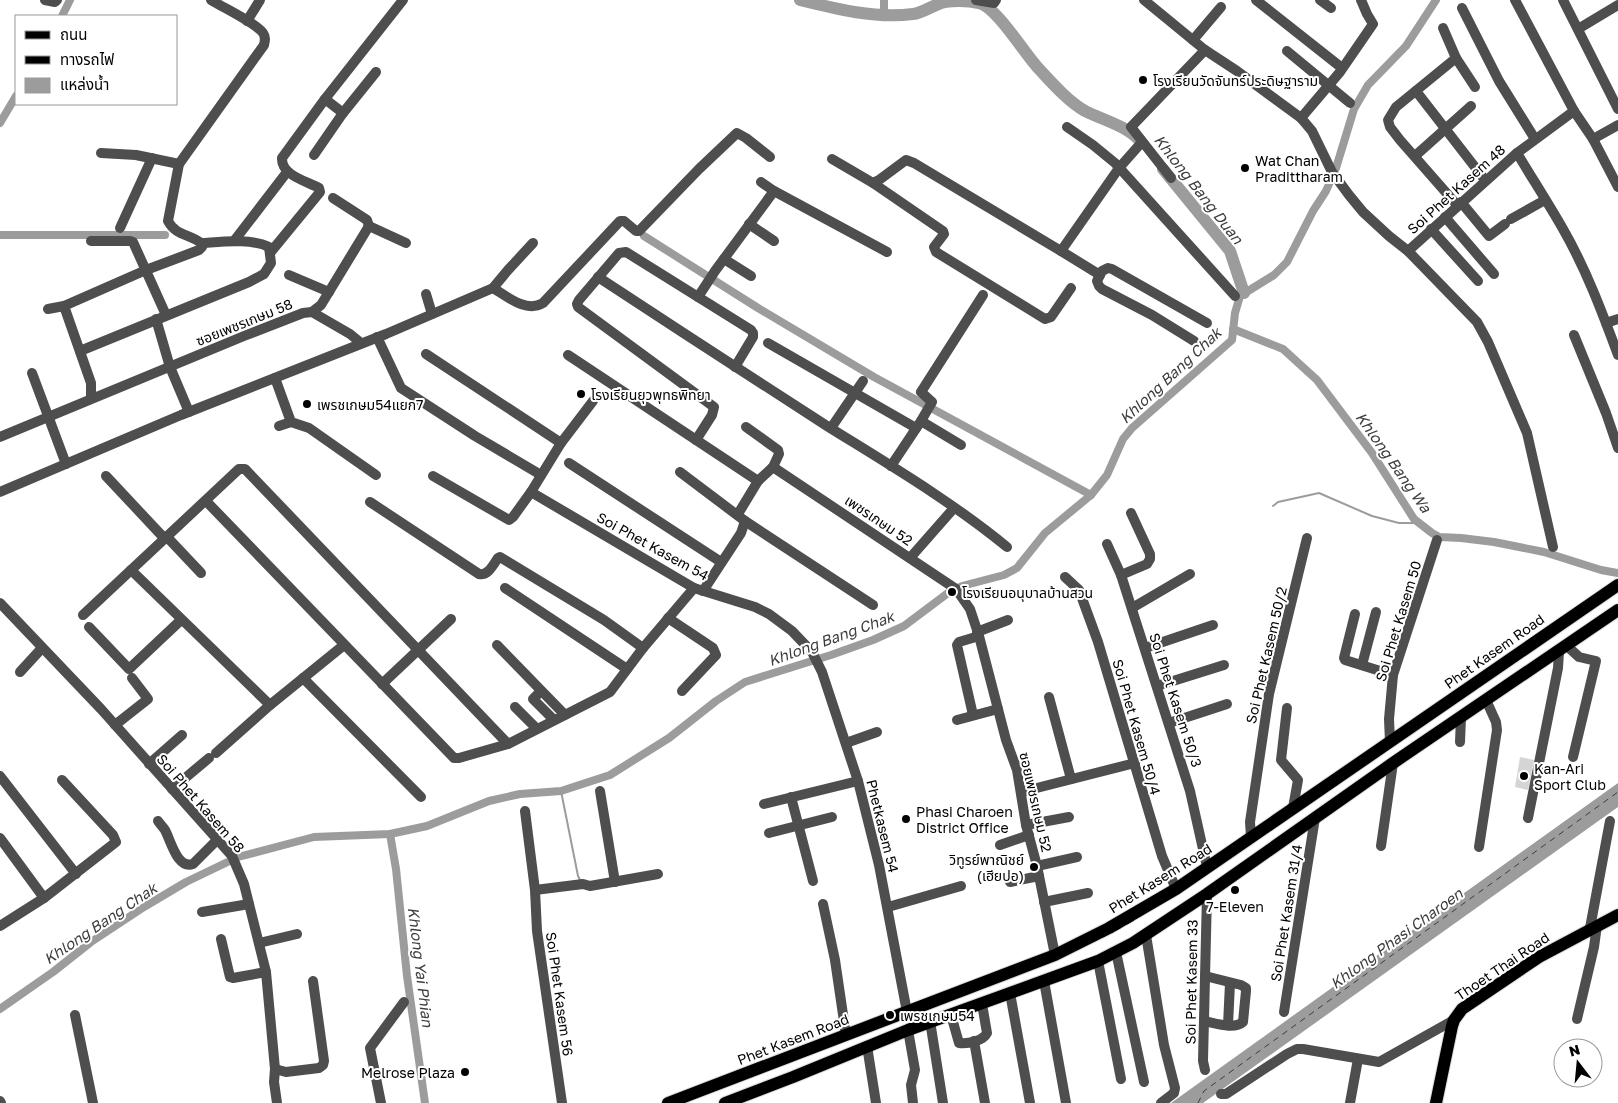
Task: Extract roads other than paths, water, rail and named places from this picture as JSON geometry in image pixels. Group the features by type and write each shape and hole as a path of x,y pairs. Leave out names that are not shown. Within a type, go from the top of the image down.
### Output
{"main road":[{"name":"Phet Kasem Road","path":"668,1103 1054,955 1109,928 1176,889 1618,584"},
{"path":"724,1103 930,1021 1098,962 1146,935 1207,894 1393,763 1618,610"},
{"path":"1435,711 1434,724 1437,728 1444,729"},
{"path":"1411,727 1421,729 1428,734 1428,738 1423,743"},
{"name":"Thoet Thai Road","path":"1436,1103 1454,1020 1462,1009 1539,957 1618,915"}],"street":[{"path":"45,0 56,2 57,0"},
{"path":"80,351 248,282 264,274 271,263 269,248 264,245 234,241 201,243 171,228 168,221 179,164 264,45 265,40 263,33 247,21 211,0"},
{"path":"247,21 260,0"},
{"path":"270,253 320,192 319,188 287,172 282,158 402,0"},
{"path":"976,0 990,4 996,0"},
{"name":"Soi Phet Kasem 48","path":"1144,0 1205,50 1237,70 1301,118 1312,131 1332,172 1349,195 1363,212 1408,251 1517,153 1563,230 1586,276 1618,355"},
{"path":"1256,0 1342,68"},
{"path":"1320,0 1330,8"},
{"path":"1301,118 1329,86 1374,23 1367,14 1361,0"},
{"path":"1515,0 1574,111 1593,139 1618,186"},
{"path":"1563,0 1618,109"},
{"path":"1578,29 1618,5"},
{"path":"1192,40 1221,7"},
{"path":"1462,8 1498,81 1535,138"},
{"path":"1442,28 1456,58 1475,87"},
{"path":"1172,178 1139,146 1131,130 1132,124 1205,50"},
{"path":"1287,51 1350,103"},
{"path":"1456,58 1396,107 1388,120 1390,127 1489,236 1508,222 1545,200"},
{"path":"314,155 343,113 376,72"},
{"path":"1416,91 1485,180"},
{"path":"325,99 343,113"},
{"path":"1415,156 1471,106"},
{"path":"1517,153 1574,111"},
{"path":"1593,139 1618,126"},
{"path":"1067,128 1093,145 1119,168 1235,296"},
{"path":"493,288 525,306 535,307 543,303 620,221 624,221 636,232 639,231 737,133 770,157"},
{"path":"1061,251 1119,168 1139,146"},
{"path":"101,153 136,155 179,164"},
{"path":"120,228 152,158"},
{"path":"832,159 873,183 943,231 944,234 934,247 936,252 1045,319 1051,317 1071,288"},
{"path":"873,183 880,180 906,160 1100,275"},
{"path":"234,241 287,172"},
{"path":"761,182 774,191 887,252"},
{"path":"698,297 774,191"},
{"path":"333,198 367,220 369,226 406,243"},
{"path":"1445,217 1494,274"},
{"path":"749,224 774,241"},
{"name":"ซอยเพชรเกษม 58","path":"91,398 303,313 312,312 321,305 369,226"},
{"path":"1431,229 1478,281"},
{"path":"91,241 133,242 146,270 161,317 170,367 189,412"},
{"path":"48,309 64,306 146,270 199,250 202,247 201,243"},
{"path":"0,492 189,412 377,337 493,288 533,243"},
{"path":"1408,251 1473,317 1488,342 1527,432 1553,547"},
{"path":"696,440 712,415 714,407 578,307 579,300 622,252 698,297 753,333 734,366"},
{"path":"724,259 751,276"},
{"path":"1194,341 1097,284 1104,269 1112,269 1207,323"},
{"path":"289,275 328,292"},
{"path":"598,277 891,466 982,526 1007,546"},
{"path":"426,294 432,314"},
{"path":"891,466 919,425 932,400 921,392 984,295"},
{"path":"1,434 49,418 91,398 91,383 64,306"},
{"path":"312,312 350,334 361,343"},
{"path":"1606,322 1618,319"},
{"path":"1574,335 1606,413 1618,448"},
{"path":"377,337 401,388 475,436 541,475"},
{"path":"768,343 855,393 961,445"},
{"path":"426,354 562,443"},
{"path":"568,354 758,481"},
{"path":"32,373 66,464"},
{"path":"275,378 290,422"},
{"path":"831,428 863,382"},
{"path":"433,476 504,519 509,520 531,492 562,443 593,401"},
{"path":"279,426 290,422 309,428 376,475"},
{"path":"206,501 454,758 459,758 508,744 610,692 642,648 668,618 698,589 721,562 741,533 741,518 758,481 773,467 779,452 746,427"},
{"path":"568,463 721,562"},
{"name":"เพชรเกษม 52","path":"773,467 949,584 956,589 965,601"},
{"path":"83,615 239,469 245,469 419,648 508,744"},
{"path":"680,472 741,518 873,605"},
{"path":"106,476 201,573"},
{"name":"Soi Phet Kasem 54","path":"531,492 698,589 769,614 792,631 812,652"},
{"path":"370,502 479,574 483,575 487,572 500,557 604,620 642,648"},
{"path":"910,558 954,508"},
{"path":"1121,575 1147,564 1150,559 1150,554 1130,513"},
{"name":"Soi Phet Kasem 50/2","path":"1251,837 1250,822 1269,694 1307,538"},
{"name":"Soi Phet Kasem 50","path":"1390,742 1389,719 1393,675 1437,540"},
{"name":"Soi Phet Kasem 50/3","path":"1107,544 1121,575 1169,723 1190,791 1207,867"},
{"path":"131,570 270,705"},
{"path":"1132,608 1190,574"},
{"name":"Soi Phet Kasem 50/4","path":"1065,577 1079,590 1112,686 1162,856 1176,889"},
{"path":"505,588 627,669"},
{"name":"ซอยเพชรเกษม 52","path":"965,601 970,609 978,634 1006,740 1017,770 1054,955"},
{"name":"Soi Phet Kasem 58","path":"0,604 115,724 232,856 239,870 249,904 266,972 277,1103"},
{"path":"1362,665 1376,612"},
{"path":"1355,614 1344,658 1393,675"},
{"path":"668,618 714,648 716,655 682,691"},
{"path":"382,684 451,619"},
{"path":"89,627 129,669 181,620"},
{"path":"973,715 957,645 959,642 1008,620"},
{"path":"1144,648 1213,625"},
{"path":"172,789 344,645"},
{"path":"497,645 565,715"},
{"path":"20,672 42,648"},
{"path":"1528,818 1563,649 1579,657 1596,662 1573,757"},
{"name":"Phetkasem 54","path":"812,652 822,672 858,780 888,907 908,1012"},
{"path":"1157,686 1224,665"},
{"path":"115,724 148,699 132,678"},
{"path":"303,678 421,797"},
{"path":"541,691 530,696 554,720"},
{"path":"1049,698 1071,779"},
{"path":"1478,847 1497,730 1496,722 1486,700"},
{"path":"1169,723 1228,704"},
{"path":"515,707 537,729"},
{"path":"1287,708 1281,760 1298,780 1293,808"},
{"path":"958,720 998,709"},
{"path":"1460,718 1460,742"},
{"path":"846,743 876,732"},
{"path":"149,764 182,735"},
{"path":"1021,792 1135,762"},
{"path":"1381,846 1393,763"},
{"path":"0,776 76,874"},
{"path":"0,926 44,898 114,845 116,838 62,780"},
{"path":"764,804 858,780"},
{"path":"600,791 615,882"},
{"path":"791,797 813,881"},
{"name":"Soi Phet Kasem 56","path":"525,811 537,931 562,1103"},
{"path":"769,833 832,817"},
{"path":"1000,845 1028,830 1069,817"},
{"name":"Soi Phet Kasem 31/4","path":"1284,1012 1315,818"},
{"path":"158,821 165,830 177,855 188,866 193,864 218,839"},
{"path":"1576,1019 1594,947 1594,927 1610,821"},
{"path":"0,838 44,898"},
{"path":"1010,882 1078,857"},
{"path":"534,890 577,885 590,886 658,874"},
{"path":"888,907 961,886"},
{"path":"1044,902 1088,893"},
{"name":"Soi Phet Kasem 33","path":"1205,1070 1203,1061 1207,894"},
{"path":"202,912 249,904"},
{"path":"823,904 835,960 846,1035"},
{"path":"259,943 297,934"},
{"path":"1146,935 1164,1045 1175,1088 1174,1093 1161,1103"},
{"path":"221,939 230,977 236,978 266,972"},
{"path":"1116,952 1144,1082"},
{"path":"1098,962 1121,1079"},
{"path":"1204,1021 1238,1026 1243,1022 1246,991 1244,986 1205,976"},
{"path":"275,1069 286,1072 319,1068 323,1065 314,981"},
{"path":"1044,981 1066,1103"},
{"path":"1228,1025 1230,983"},
{"path":"1010,994 1030,1103"},
{"path":"381,1103 370,1048 404,1002"},
{"path":"951,1015 959,1043 984,1038 987,1033 982,1004"},
{"path":"75,1014 93,1103"},
{"path":"1224,1094 1297,1049 1373,1062 1383,1061 1454,1020"},
{"path":"930,1021 943,1103"},
{"path":"908,1030 915,1070 911,1085 913,1103"},
{"path":"974,1041 985,1103"},
{"path":"867,1046 876,1103"},
{"path":"1350,1103 1358,1059"}],"water":[{"path":"1618,783 1618,807 1203,1103 1171,1103"}],"waterway":[{"path":"62,15 70,0"},
{"name":"Khlong Bang Duan","path":"800,0 842,10 885,15 916,13 950,1 979,3 1003,22 1034,63 1067,97 1085,111 1115,124 1136,136 1141,142"},
{"path":"884,0 884,14"},
{"name":"Khlong Bang Chak","path":"0,1009 53,972 91,942 144,907 186,882 238,857 314,837 390,834 427,826 489,801 520,794 561,791 610,775 669,738 716,701 745,682 873,640 904,626 948,593 962,586 1004,575 1017,568 1045,533 1091,495 1107,475 1123,439 1132,428 1232,340 1235,313 1240,296 1274,275 1287,262 1313,211 1326,191 1336,168 1354,109 1368,85 1406,46 1436,0"},
{"path":"0,123 15,98"},
{"name":"Khlong Bang Duan","path":"1163,169 1230,251 1244,293"},
{"path":"0,235 165,235"},
{"path":"644,236 758,308 874,377 1091,495"},
{"name":"Khlong Bang Wa","path":"1233,329 1283,349 1317,380 1372,453 1414,519 1432,533 1439,537 1494,542 1544,552 1601,570 1618,573"},
{"path":"1273,506 1278,502 1319,493 1372,516 1399,523 1419,523"},
{"path":"561,791 578,876 581,882"},
{"name":"Khlong Yai Phian","path":"390,834 425,1103"}],"railway":[{"path":"671,1103 1019,972 1069,952 1118,929 1618,587"}],"place":[{"name":"โรงเรียนวัดจันทร์ประดิษฐาราม","path":"1143,80"},
{"name":"Wat Chan Pradittharam","path":"1245,168"},
{"name":"โรงเรียนยุวพุทธพิทยา","path":"581,394"},
{"name":"เพรชเกษม54แยก7","path":"307,404"},
{"name":"โรงเรียนอนุบาลบ้านสวน","path":"952,592"},
{"name":"Kan-Ari Sport Club","path":"1524,776"},
{"name":"Phasi Charoen District Office","path":"906,819"},
{"name":"วิทูรย์พาณิชย์ (เฮียปอ)","path":"1034,867"},
{"name":"7-Eleven","path":"1235,890"},
{"name":"เพรชเกษม54","path":"890,1015"},
{"name":"Melrose Plaza","path":"465,1072"}],"water label":[{"name":"Khlong Phasi Charoen","path":"1396,938"}]}
